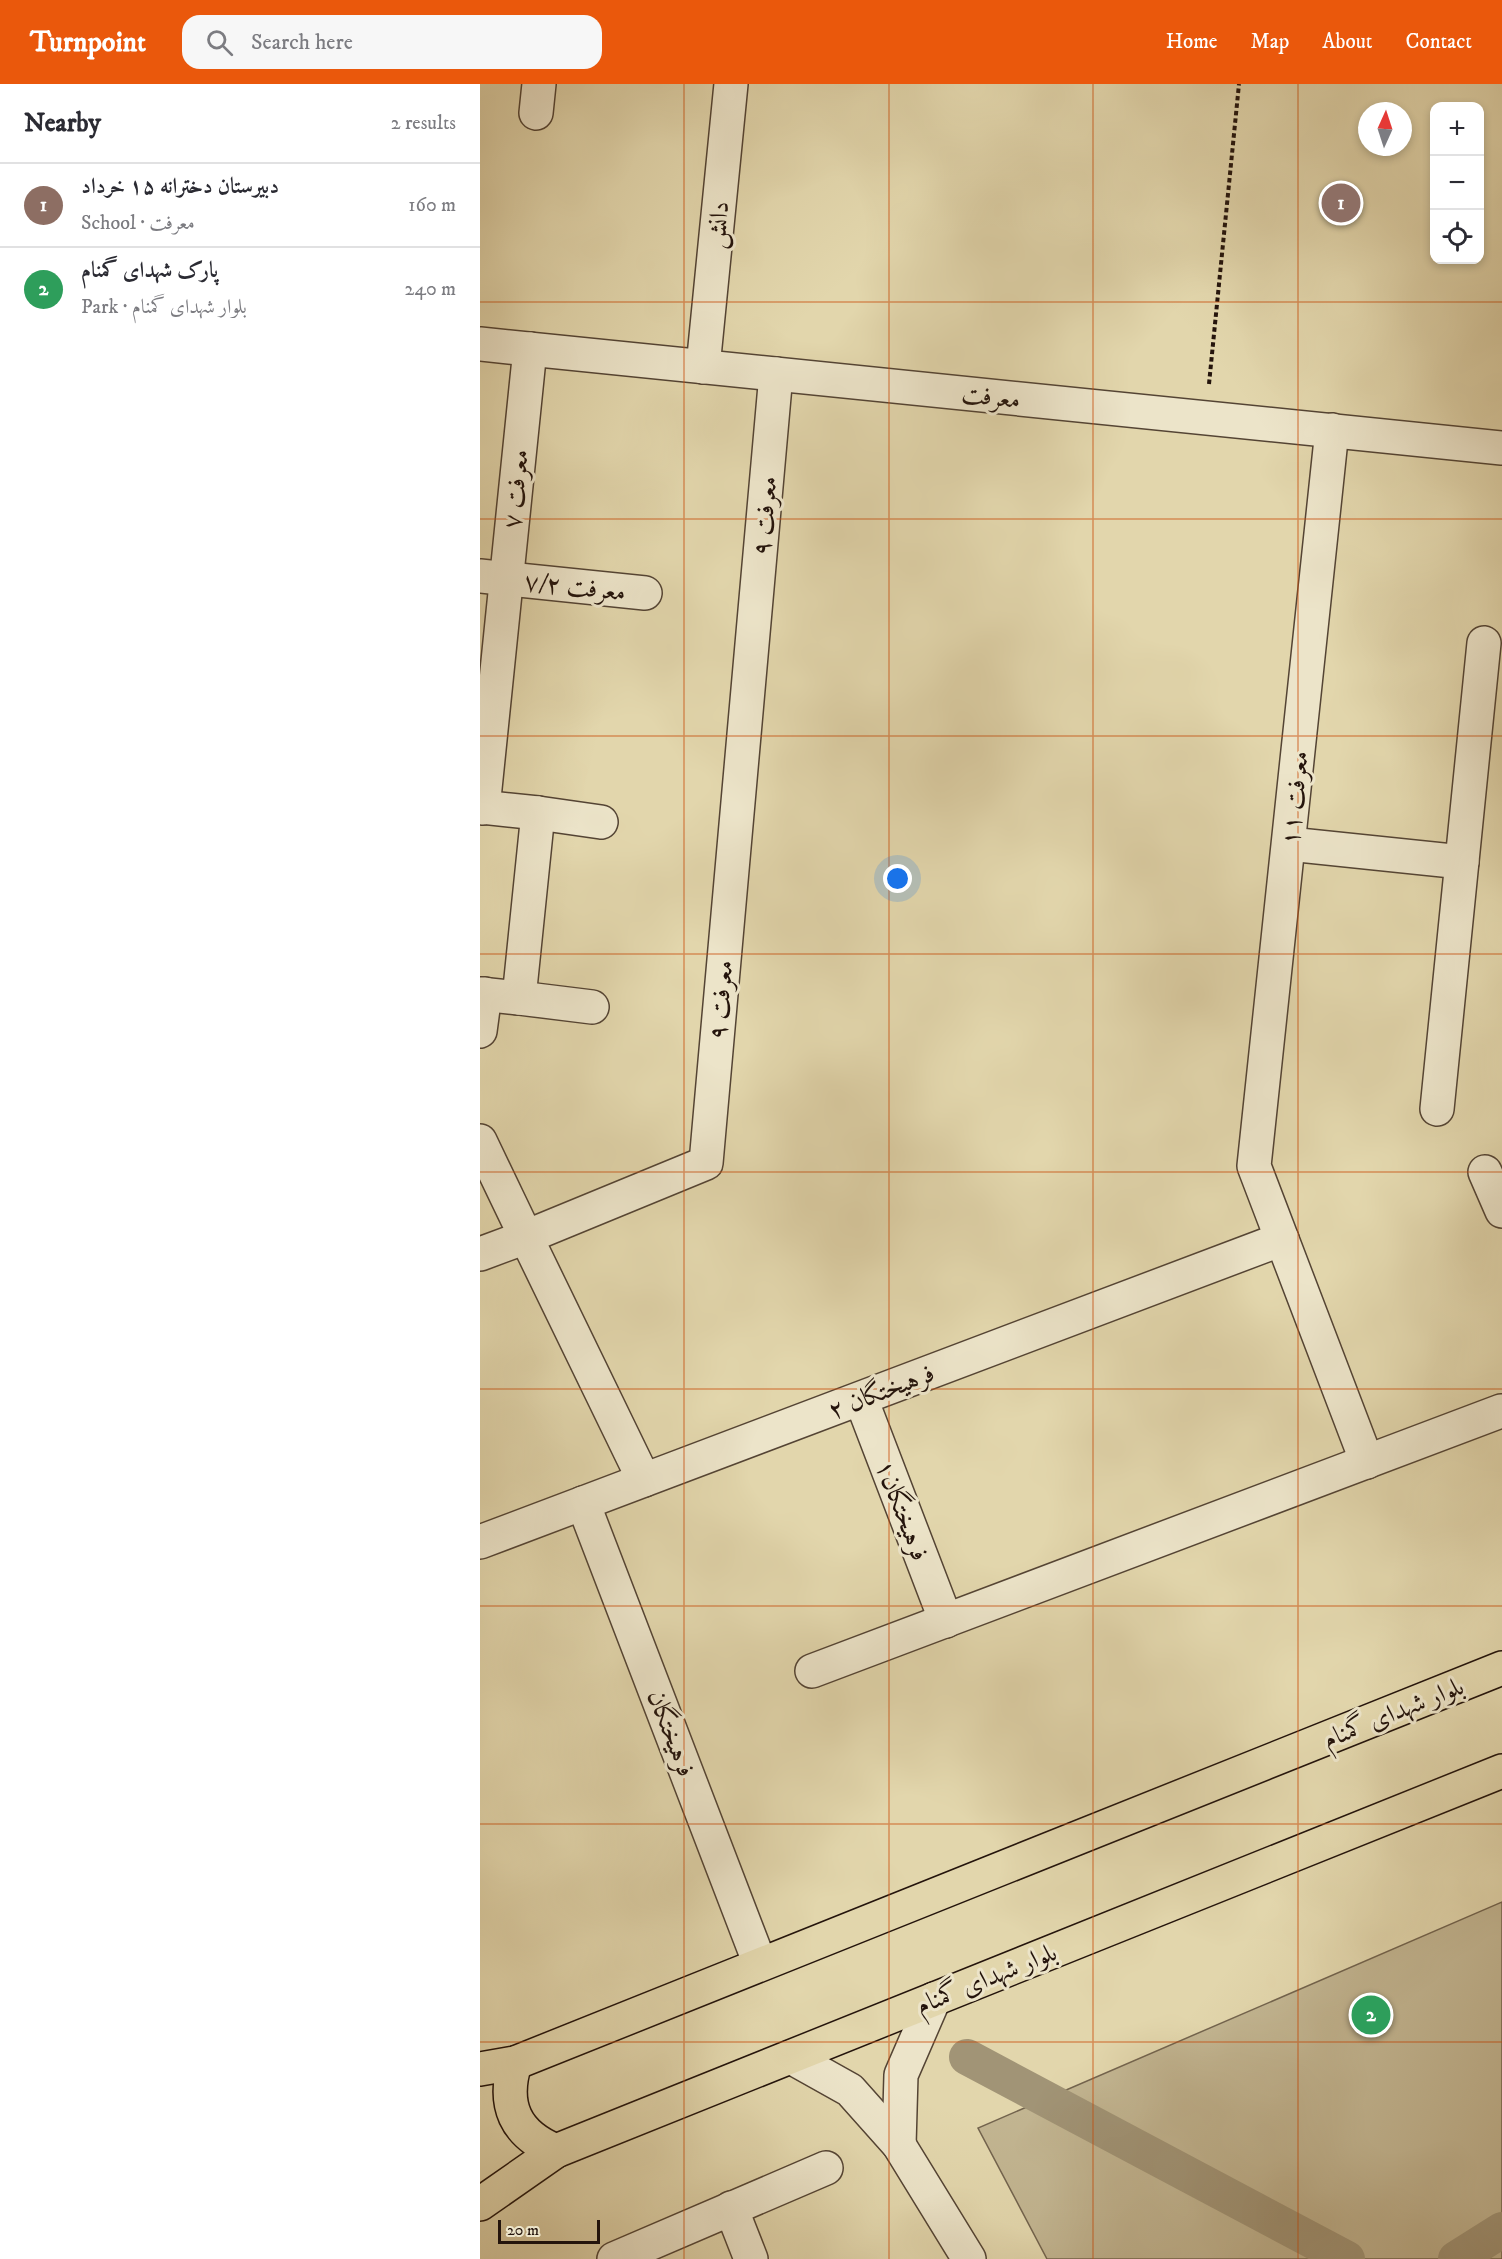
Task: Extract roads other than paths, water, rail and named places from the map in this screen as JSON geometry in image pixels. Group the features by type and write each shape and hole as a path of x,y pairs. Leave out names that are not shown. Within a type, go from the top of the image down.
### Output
{"main road":[{"name":"بلوار شهدای گمنام","path":"480,2069 515,2063 1502,1668"},
{"name":"بلوار شهدای گمنام","path":"480,2204 556,2151 1502,1771"},
{"path":"515,2063 510,2080 510,2099 514,2117 525,2132 539,2144 556,2151"}],"street":[{"name":"دانش","path":"703,367 731,84"},
{"name":"معرفت","path":"480,345 1502,448"},
{"name":"معرفت ۷","path":"481,807 493,578 530,350"},
{"name":"معرفت ۹","path":"526,1236 706,1163 776,374"},
{"name":"معرفت ۱۱","path":"1282,1239 1254,1166 1332,430"},
{"name":"معرفت ۷/۲","path":"493,578 645,593"},
{"path":"1437,1109 1484,643"},
{"path":"481,807 601,822"},
{"path":"519,998 538,813"},
{"path":"1289,844 1462,862"},
{"path":"480,1031 482,994 592,1007"},
{"path":"480,1141 644,1480"},
{"path":"1485,1172 1502,1212"},
{"path":"480,1254 526,1236"},
{"path":"1282,1239 1367,1462"},
{"name":"فرهیختگان ۲","path":"480,1542 1282,1239"},
{"name":"فرهیختگان۱","path":"861,1398 946,1621"},
{"path":"812,1671 1501,1411"},
{"name":"فرهیختگان","path":"584,1503 760,1964"},
{"path":"899,2145 901,2075 934,2000"},
{"path":"791,2057 850,2090 899,2145 969,2259"},
{"path":"614,2259 826,2168"},
{"path":"731,2208 751,2259"}],"waterway":[{"path":"967,2057 1347,2259"},
{"path":"1456,2259 1502,2230"}],"place":[{"name":"دبیرستان دخترانه ۱۵ خرداد","path":"1341,203"},
{"name":"پارک شهدای گمنام","path":"1371,2015"}]}
